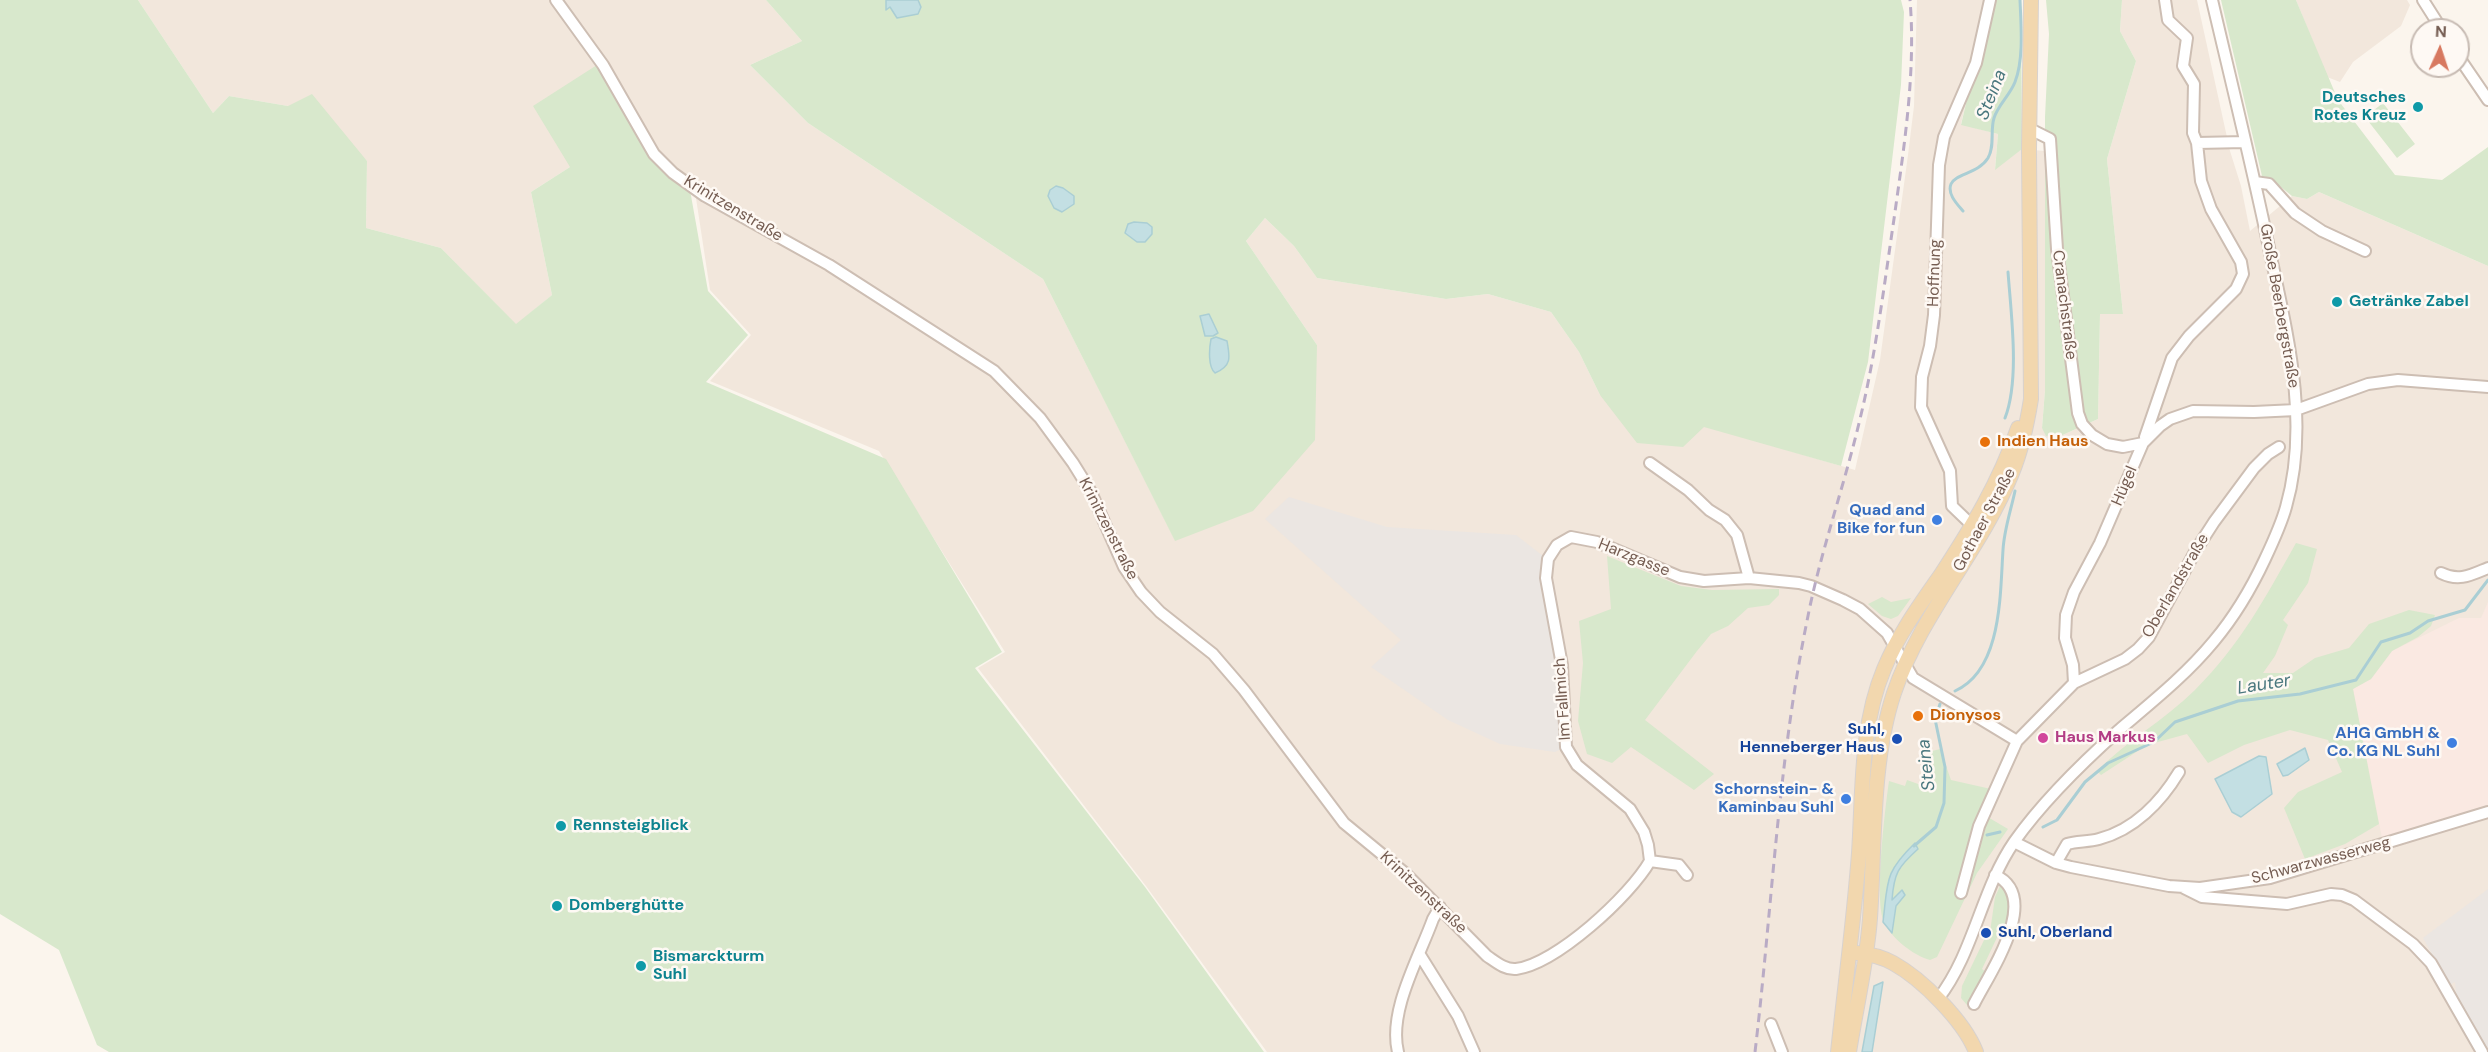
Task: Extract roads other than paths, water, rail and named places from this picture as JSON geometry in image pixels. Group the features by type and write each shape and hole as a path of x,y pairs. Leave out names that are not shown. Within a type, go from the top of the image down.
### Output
{"main road":[{"path":"1838,1052 1849,952 1867,734 1876,692 1895,646 1911,616 1976,530 2005,464 2030,385 2031,0"},
{"name":"Gothaer Straße","path":"1849,1052 1870,919 1871,868 1887,717 1905,665 1976,530"},
{"path":"1849,952 1865,954 1893,963 1938,999 1962,1026 1976,1052"}],"street":[{"name":"Krinitzenstraße","path":"556,0 603,65 654,154 673,173 705,196 829,265 994,370 1040,418 1073,463 1091,492 1124,567 1141,592 1160,612 1213,654 1244,690 1344,823 1406,874 1487,956 1502,966 1514,969 1530,965 1584,932 1642,874 1650,861"},
{"name":"Hoffnung","path":"1976,530 1952,506 1950,471 1921,407 1922,377 1930,346 1934,315 1939,165 1947,126 1976,63 1990,0"},
{"path":"2143,443 2172,358 2188,336 2236,289 2243,274 2241,262 2206,198 2198,167 2197,143 2192,125 2194,84 2183,66 2187,38 2183,32 2170,24 2165,0"},
{"name":"Große Beerbergstraße","path":"1938,999 1960,963 1995,875 2014,842 2066,782 2116,733 2188,672 2238,609 2279,529 2287,504 2295,456 2296,410 2287,333 2255,182 2212,0"},
{"path":"2423,0 2434,18"},
{"path":"2470,74 2488,100"},
{"name":"Cranachstraße","path":"2030,129 2050,139 2057,249 2073,374 2082,424 2092,435 2107,444 2123,447 2143,443"},
{"path":"2197,143 2245,142"},
{"path":"2255,182 2269,184 2295,213 2322,231 2365,251"},
{"path":"2296,410 2346,390 2398,380 2488,387"},
{"name":"Hügel","path":"2074,683 2073,665 2065,638 2066,615 2074,592 2100,543 2143,443 2170,419 2193,411 2296,410"},
{"name":"Oberlandstraße","path":"1962,893 1979,826 2017,741 2074,683 2125,659 2149,637 2196,550 2214,522 2254,468 2279,447"},
{"path":"1650,463 1725,520 1737,535 1749,578"},
{"name":"Harzgasse","path":"1546,578 1548,559 1557,545 1571,537 1597,542 1680,577 1704,581 1773,579 1811,586 1860,609 1875,621 1895,646 1905,665 1918,682 2017,741"},
{"path":"2442,573 2452,579 2461,579 2488,568"},
{"name":"Im Fallmich","path":"1546,578 1562,665 1566,747 1577,765 1630,809 1644,832 1650,861"},
{"path":"2056,863 2067,844 2100,839 2133,823 2154,807 2179,772"},
{"name":"Schwarzwasserweg","path":"2014,842 2056,863 2151,883 2200,888 2270,878 2488,812"},
{"path":"1650,861 1679,865 1687,875"},
{"path":"1974,1004 2014,921 2015,910 2009,889 2005,881 1995,875"},
{"path":"2184,887 2202,897 2287,903 2331,894 2342,895 2354,900 2413,944 2431,963 2482,1052"},
{"path":"1398,1052 1395,1036 1400,1002 1440,907"},
{"path":"1420,955 1458,1016 1474,1052"},
{"path":"1771,1024 1782,1052"}],"water":[{"path":"886,0 918,0 921,7 918,14 897,18 890,7 886,10"},
{"path":"1056,186 1074,196 1074,204 1062,212 1054,208 1048,196 1050,190"},
{"path":"1147,223 1152,227 1152,234 1145,242 1137,242 1125,233 1128,224"},
{"path":"1209,314 1218,333 1205,336 1200,316"},
{"path":"1216,337 1227,341 1229,356 1227,364 1215,373 1211,367 1210,353 1211,339"},
{"path":"2305,748 2309,760 2283,776 2277,764"},
{"path":"2259,756 2266,757 2272,794 2241,817 2232,812 2215,779"},
{"path":"1915,843 1918,849 1898,871 1894,883 1892,900 1902,890 1905,895 1896,906 1892,933 1883,922 1889,878 1898,862"},
{"path":"1883,982 1872,1052 1862,1052 1874,986"}],"waterway":[{"name":"Steina","path":"1963,211 1951,195 1951,184 1957,178 1979,167 1990,153 1994,118 2013,87 2020,63 2020,0"},
{"name":"Steina","path":"2005,418 2010,402 2013,366 2008,272"},
{"name":"Steina","path":"1955,691 1970,681 1982,666 1996,630 2005,535 2015,491"},
{"name":"Lauter","path":"2043,827 2057,820 2085,782 2108,763 2154,742 2175,722 2238,701 2300,694 2356,680 2381,642 2410,633 2428,621 2465,610 2488,580"},
{"name":"Steina","path":"1914,846 1936,827 1944,803 1945,767 1935,719 1940,704"},
{"name":"Lauter","path":"1987,835 2000,832"}],"railway":[{"path":"1755,1052 1782,782 1797,674 1819,570 1866,394 1883,294 1908,110 1911,54 1910,0"}],"place":[{"name":"Deutsches Rotes Kreuz","path":"2418,107"},
{"name":"Getränke Zabel","path":"2337,302"},
{"name":"Indien Haus","path":"1985,442"},
{"name":"Quad and Bike for fun","path":"1937,520"},
{"name":"Dionysos","path":"1918,716"},
{"name":"Haus Markus","path":"2043,738"},
{"name":"Suhl, Henneberger Haus","path":"1897,739"},
{"name":"AHG GmbH & Co. KG NL Suhl","path":"2452,743"},
{"name":"Schornstein- & Kaminbau Suhl","path":"1846,799"},
{"name":"Rennsteigblick","path":"561,826"},
{"name":"Domberghütte","path":"557,906"},
{"name":"Suhl, Oberland","path":"1986,933"},
{"name":"Bismarckturm Suhl","path":"641,966"}]}
